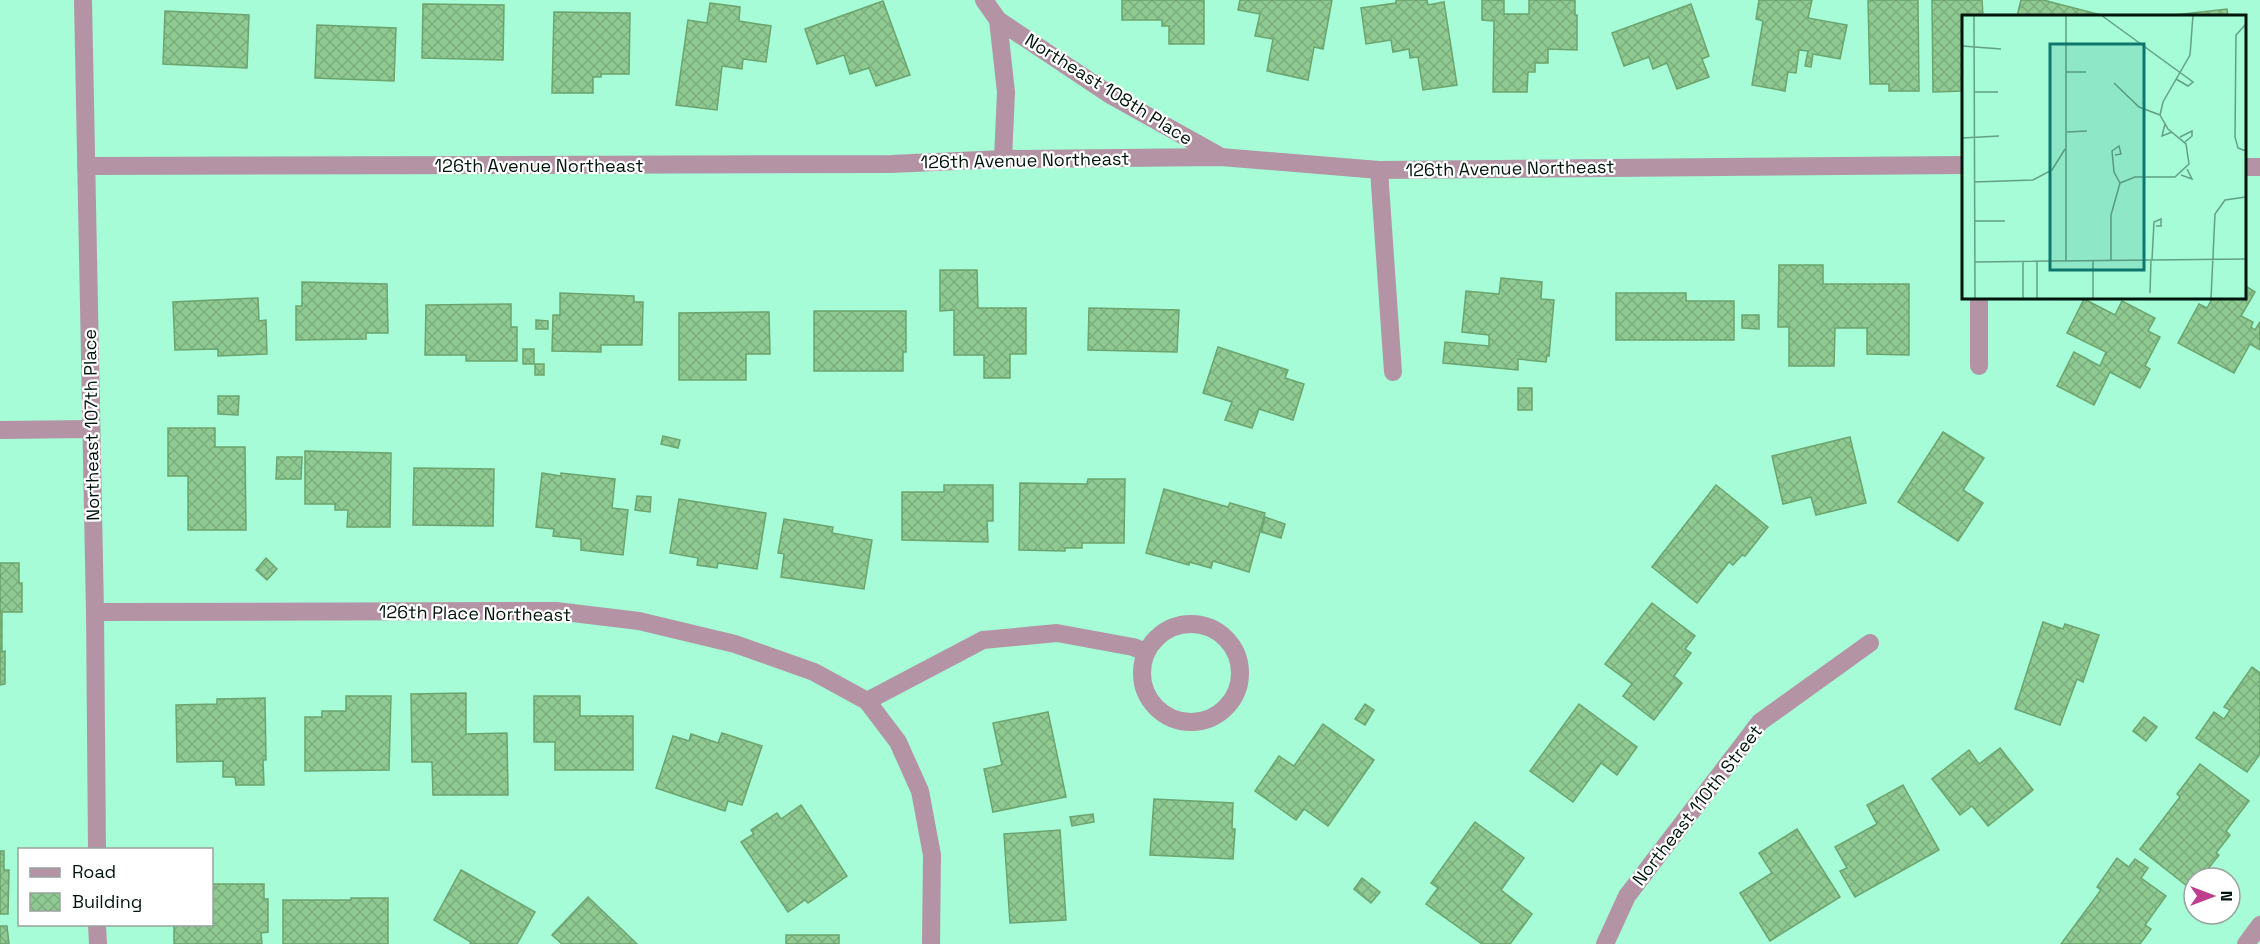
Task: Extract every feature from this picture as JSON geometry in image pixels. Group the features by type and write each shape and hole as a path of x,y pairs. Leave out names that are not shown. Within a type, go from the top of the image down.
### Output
{"street":[{"name":"Northeast 107th Place","path":"83,0 95,612 97,848"},
{"name":"Northeast 108th Place","path":"984,0 998,20 1112,96 1221,157"},
{"name":"Northeast 108th Place","path":"998,20 1006,92 1003,159"},
{"name":"126th Avenue Northeast","path":"86,166 879,164 1003,159 1221,157 1379,170 1962,165"},
{"path":"2245,166 2260,167"},
{"path":"1379,170 1392,372"},
{"path":"1979,298 1979,366"},
{"path":"0,430 91,429"},
{"name":"126th Place Northeast","path":"95,612 556,611 639,621 735,644 814,672 867,701"},
{"path":"1186,624 1203,625 1219,632 1232,644 1238,659 1240,676 1236,693 1227,707 1213,718 1196,722 1179,721 1163,714 1151,701 1143,686 1142,669 1146,652 1156,638 1170,628 1186,624"},
{"path":"931,944 932,855 920,791 898,742 867,701 982,640 1057,633 1133,647 1146,652"},
{"name":"Northeast 110th Street","path":"1605,944 1627,896 1760,722 1870,643"},
{"path":"2246,944 2260,925"},
{"path":"98,926 98,944"}],"building":[{"path":"1122,0 1204,0 1204,44 1169,44 1169,26 1162,26 1162,20 1122,20"},
{"path":"1240,0 1332,0 1323,49 1314,47 1308,80 1267,71 1273,39 1255,36 1260,14 1238,10"},
{"path":"1396,0 1427,0 1428,5 1444,2 1457,85 1423,90 1418,57 1410,58 1409,49 1393,52 1391,40 1366,44 1361,8 1396,3"},
{"path":"1482,0 1504,0 1504,14 1529,14 1529,0 1575,0 1577,50 1548,49 1548,63 1535,63 1535,72 1528,72 1527,92 1493,92 1494,21 1482,20"},
{"path":"1759,0 1812,0 1808,18 1847,25 1840,59 1813,54 1811,67 1805,66 1808,51 1799,50 1796,73 1788,72 1785,91 1752,85 1763,21 1756,19"},
{"path":"1868,0 1918,0 1919,91 1889,91 1889,84 1870,84"},
{"path":"1932,0 1982,0 1983,15 1962,15 1962,91 1933,92"},
{"path":"2021,0 2043,0 2101,15 2017,15"},
{"path":"883,1 910,75 876,86 869,68 850,74 844,55 817,64 805,29"},
{"path":"710,3 740,7 739,21 771,26 766,62 743,59 742,69 722,66 717,110 676,105 688,20 707,23"},
{"path":"423,4 504,5 503,60 422,58"},
{"path":"1691,4 1709,56 1702,59 1709,77 1677,89 1667,63 1653,69 1649,57 1624,66 1612,33"},
{"path":"2227,9 2228,15 2174,15"},
{"path":"165,11 249,15 247,68 163,64"},
{"path":"554,12 630,13 629,74 601,74 601,77 593,77 593,93 552,93"},
{"path":"317,25 396,28 394,81 315,78"},
{"path":"1779,265 1823,265 1823,284 1909,284 1909,355 1867,354 1867,328 1835,328 1834,366 1789,366 1789,327 1778,327"},
{"path":"940,270 977,270 978,308 1026,308 1026,354 1010,354 1010,378 984,378 984,355 954,355 954,310 940,311"},
{"path":"1501,278 1542,282 1541,299 1554,300 1549,356 1547,355 1546,362 1518,359 1518,370 1443,363 1445,342 1489,346 1489,335 1462,332 1466,291 1499,294"},
{"path":"302,282 387,284 388,333 366,333 366,339 296,340 296,306 302,306"},
{"path":"2245,286 2255,292 2241,316 2253,322 2251,327 2255,330 2260,322 2260,350 2250,344 2234,373 2178,343 2199,304 2207,308 2212,298 2245,298"},
{"path":"560,293 634,296 634,302 643,302 642,345 601,345 601,352 552,351 553,315 560,315"},
{"path":"1616,293 1686,293 1686,301 1734,301 1734,340 1616,340"},
{"path":"258,298 259,321 266,320 267,354 218,356 218,349 175,350 173,302"},
{"path":"2084,299 2115,315 2122,301 2155,318 2148,331 2160,337 2145,366 2150,369 2140,388 2110,372 2094,405 2057,386 2074,352 2100,366 2106,352 2067,333"},
{"path":"511,304 511,327 517,327 517,361 466,361 466,355 425,355 426,305"},
{"path":"1089,308 1179,310 1177,352 1088,350"},
{"path":"814,311 906,311 906,352 903,352 903,371 814,371"},
{"path":"769,312 770,354 746,354 746,380 679,380 679,313"},
{"path":"1742,315 1759,315 1759,329 1742,328"},
{"path":"536,320 548,321 548,329 536,329"},
{"path":"1218,347 1288,370 1285,378 1304,384 1293,420 1259,409 1252,428 1225,420 1232,402 1203,393"},
{"path":"523,349 534,349 534,364 523,364"},
{"path":"535,364 544,364 544,375 535,375"},
{"path":"1518,388 1532,388 1532,410 1518,410"},
{"path":"218,396 239,396 238,415 218,414"},
{"path":"168,428 215,428 215,447 245,447 246,530 188,530 188,476 168,476"},
{"path":"1943,432 1984,458 1963,490 1983,503 1958,541 1898,502"},
{"path":"663,436 680,440 678,448 661,444"},
{"path":"1850,437 1866,503 1816,515 1811,497 1783,504 1772,456"},
{"path":"305,451 391,453 390,527 347,527 348,510 335,510 335,504 305,504"},
{"path":"277,457 302,457 301,479 276,479"},
{"path":"414,468 494,469 493,526 413,525"},
{"path":"542,473 615,479 612,508 628,510 623,555 581,550 581,539 553,536 554,529 536,527"},
{"path":"1088,479 1125,479 1124,543 1082,543 1082,548 1065,548 1065,551 1019,550 1020,483 1087,484"},
{"path":"944,485 993,485 993,521 987,521 988,542 902,540 902,492 944,492"},
{"path":"1716,485 1768,527 1745,556 1742,555 1733,565 1729,562 1697,603 1652,567"},
{"path":"1164,489 1228,507 1230,503 1265,513 1249,572 1213,561 1211,568 1189,562 1189,565 1146,553"},
{"path":"637,496 651,497 650,512 635,510"},
{"path":"679,499 766,513 757,569 718,563 717,568 697,565 698,558 670,553"},
{"path":"1265,517 1285,524 1281,538 1261,532"},
{"path":"784,519 833,527 832,533 872,540 864,589 781,577 784,554 778,553"},
{"path":"266,558 277,569 267,580 256,570"},
{"path":"0,563 19,563 22,612 2,612 5,684 0,685"},
{"path":"1652,603 1695,636 1685,649 1691,653 1674,676 1682,683 1654,720 1623,696 1632,684 1605,664"},
{"path":"2043,622 2063,629 2065,624 2099,635 2083,682 2077,679 2060,725 2015,709"},
{"path":"2252,667 2260,673 2260,754 2247,772 2196,738 2214,712 2224,719 2230,710 2224,707"},
{"path":"466,693 466,734 507,733 508,795 433,795 432,762 412,762 411,694"},
{"path":"346,696 391,696 389,770 305,771 305,717 322,717 322,711 346,711"},
{"path":"534,696 580,696 580,716 633,716 633,770 555,770 555,742 534,742"},
{"path":"265,698 264,785 236,785 235,777 223,777 223,761 177,762 176,705 217,704 217,699"},
{"path":"1365,704 1374,710 1365,725 1355,719"},
{"path":"1579,704 1637,747 1617,775 1601,763 1573,802 1530,771"},
{"path":"1048,712 1066,797 993,812 984,769 1002,765 993,723"},
{"path":"2144,717 2157,727 2146,741 2133,731"},
{"path":"1323,724 1374,760 1328,826 1304,809 1296,820 1255,791 1279,756 1294,766"},
{"path":"722,733 762,746 742,805 728,801 725,811 656,788 673,736 689,741 691,734 718,743"},
{"path":"2000,748 2033,790 1988,826 1972,806 1960,815 1932,779 1969,750 1979,764"},
{"path":"2200,764 2249,801 2226,831 2230,835 2216,853 2219,855 2210,866 2182,866 2182,882 2140,849 2180,797 2177,794"},
{"path":"1903,785 1939,850 1855,897 1840,871 1847,868 1835,847 1877,824 1867,805"},
{"path":"1154,799 1233,803 1232,829 1235,829 1233,859 1150,855"},
{"path":"801,805 847,876 808,903 805,900 788,912 741,842 754,834 751,830 777,813 781,819"},
{"path":"1093,814 1094,822 1072,826 1070,817"},
{"path":"1475,822 1524,858 1501,890 1532,914 1510,944 1482,944 1426,904 1438,888 1431,883"},
{"path":"1797,829 1840,897 1770,941 1740,893 1772,873 1759,853"},
{"path":"1060,830 1066,920 1010,923 1004,834"},
{"path":"0,851 4,851 4,870 9,870 8,914 0,914"},
{"path":"2117,858 2129,867 2135,859 2148,868 2141,878 2166,896 2145,925 2151,929 2140,944 2061,944 2101,890 2097,887"},
{"path":"461,870 535,912 517,944 470,944 471,942 434,920"},
{"path":"1362,878 1380,892 1371,903 1354,889"},
{"path":"213,884 264,884 264,899 268,899 268,932 261,933 262,944 174,944 174,926 213,926"},
{"path":"588,897 637,944 562,944 552,935"},
{"path":"351,898 388,898 388,944 283,944 283,900 351,900"},
{"path":"0,926 7,926 9,944 0,944"},
{"path":"786,935 839,935 839,944 786,944"}]}
